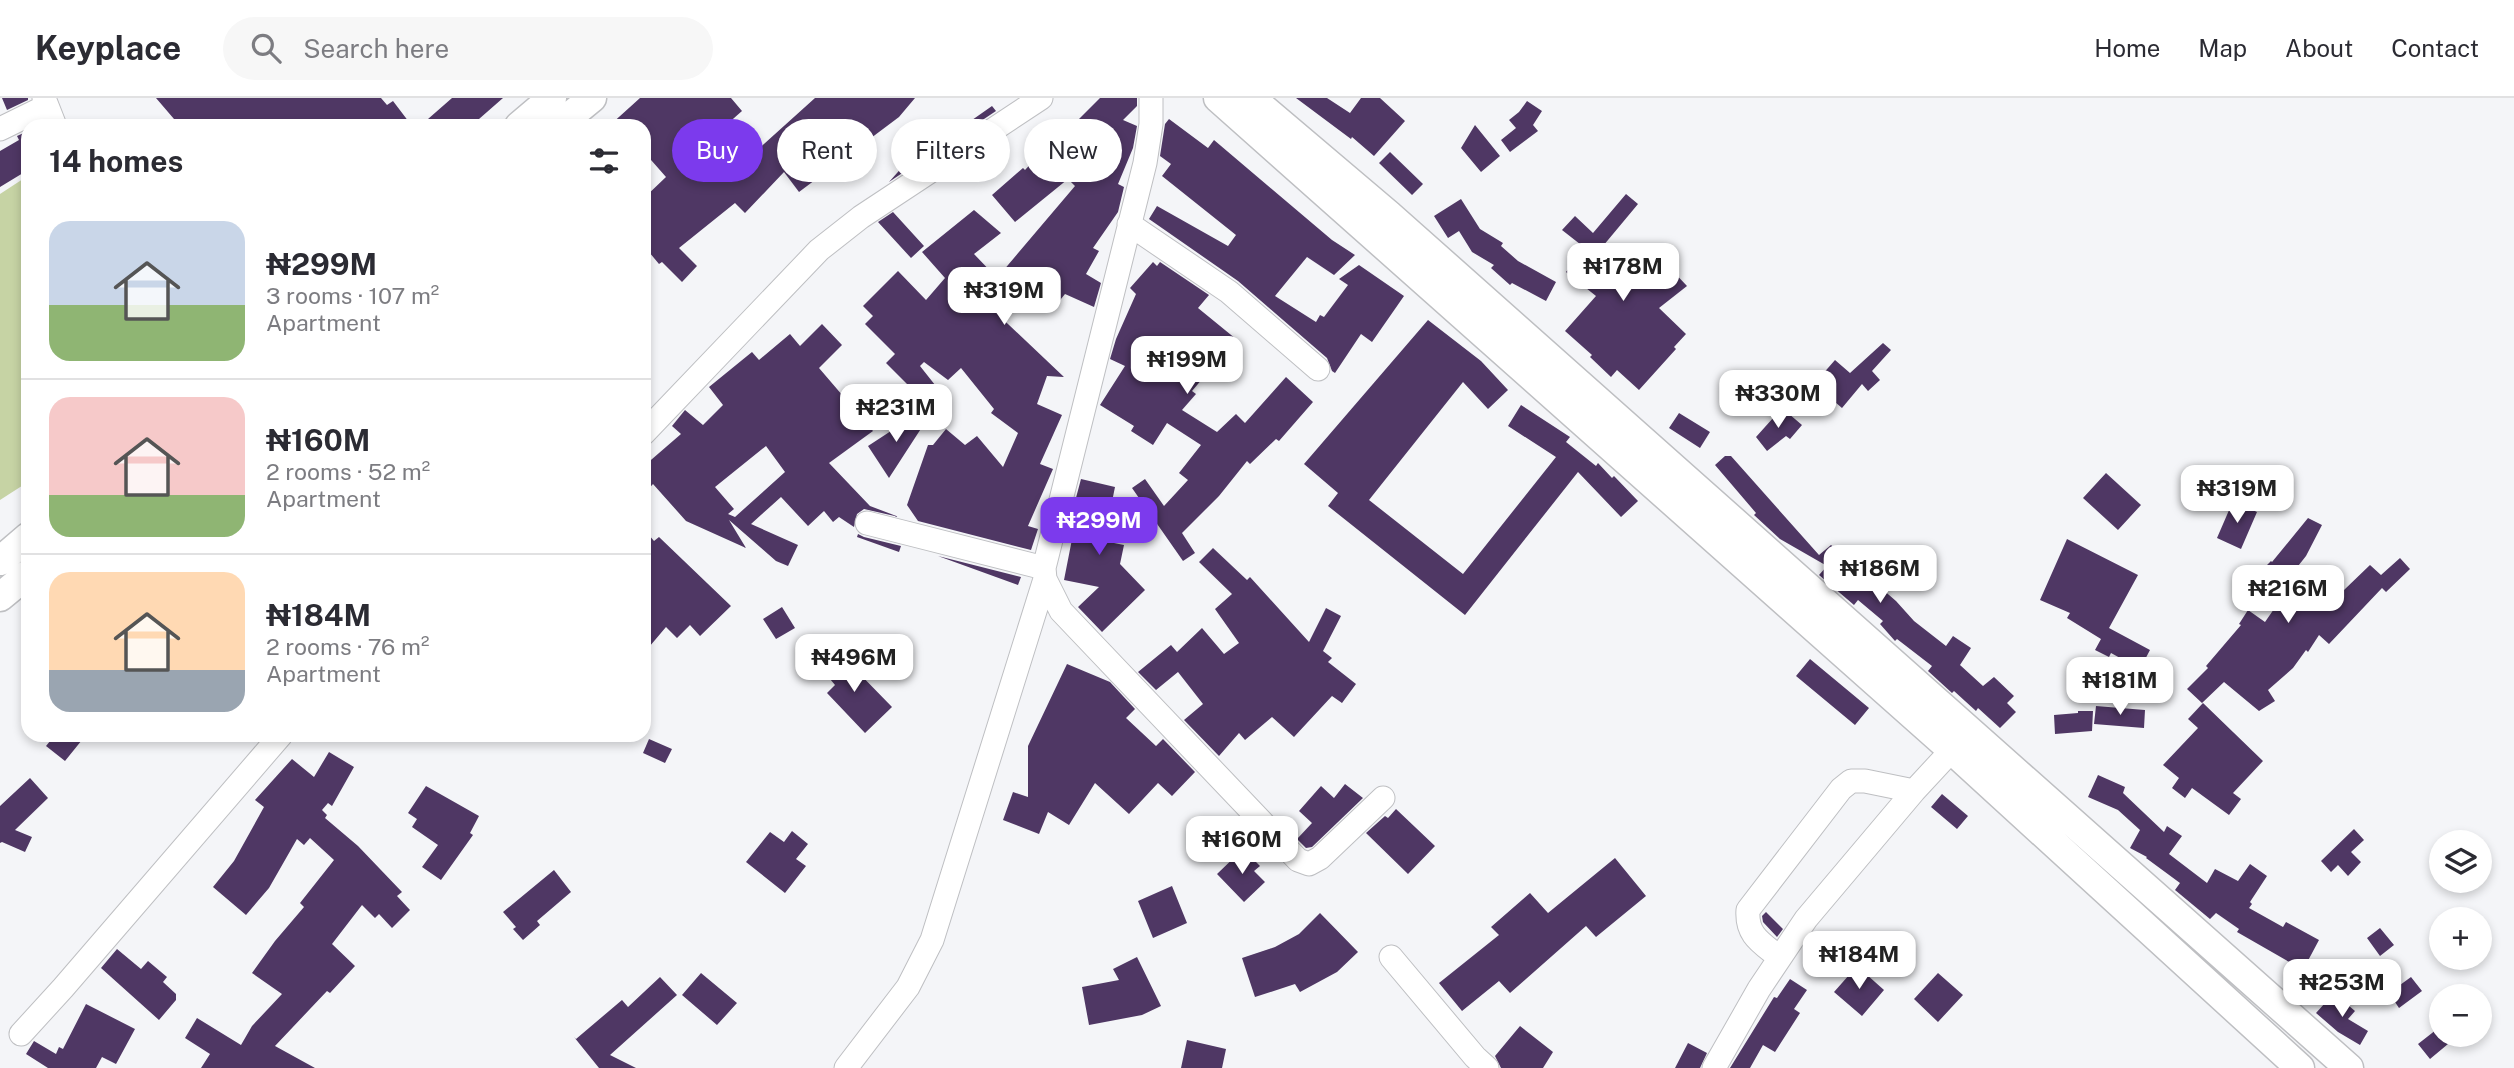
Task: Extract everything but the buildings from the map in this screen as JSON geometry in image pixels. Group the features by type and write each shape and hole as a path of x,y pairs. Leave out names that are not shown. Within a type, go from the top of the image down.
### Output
{"main road":[{"path":"527,119 552,98"},
{"path":"566,119 592,98"},
{"path":"1217,98 1448,301 1679,492 2349,1068"},
{"path":"1251,98 1399,224 1952,750 2300,1068"},
{"path":"0,561 21,543"},
{"path":"0,597 21,580"}],"street":[{"path":"651,426 819,250 861,217 1041,98"},
{"path":"846,1068 908,987 932,940 1044,573 1145,163 1151,124 1151,98"},
{"path":"26,119 49,110"},
{"path":"0,129 21,121"},
{"path":"1129,224 1229,292 1318,369"},
{"path":"867,523 1044,573"},
{"path":"1044,573 1061,611 1298,860 1309,864 1320,858 1383,798"},
{"path":"20,1034 63,988 275,742"},
{"path":"1714,1068 1759,989 1806,919 1952,750"},
{"path":"1780,958 1753,935 1747,924 1748,910 1841,789 1852,781 1865,781 1914,791"},
{"path":"1391,957 1475,1057 1488,1068"}],"green space":[{"path":"21,180 21,486 0,500 0,194"}]}
